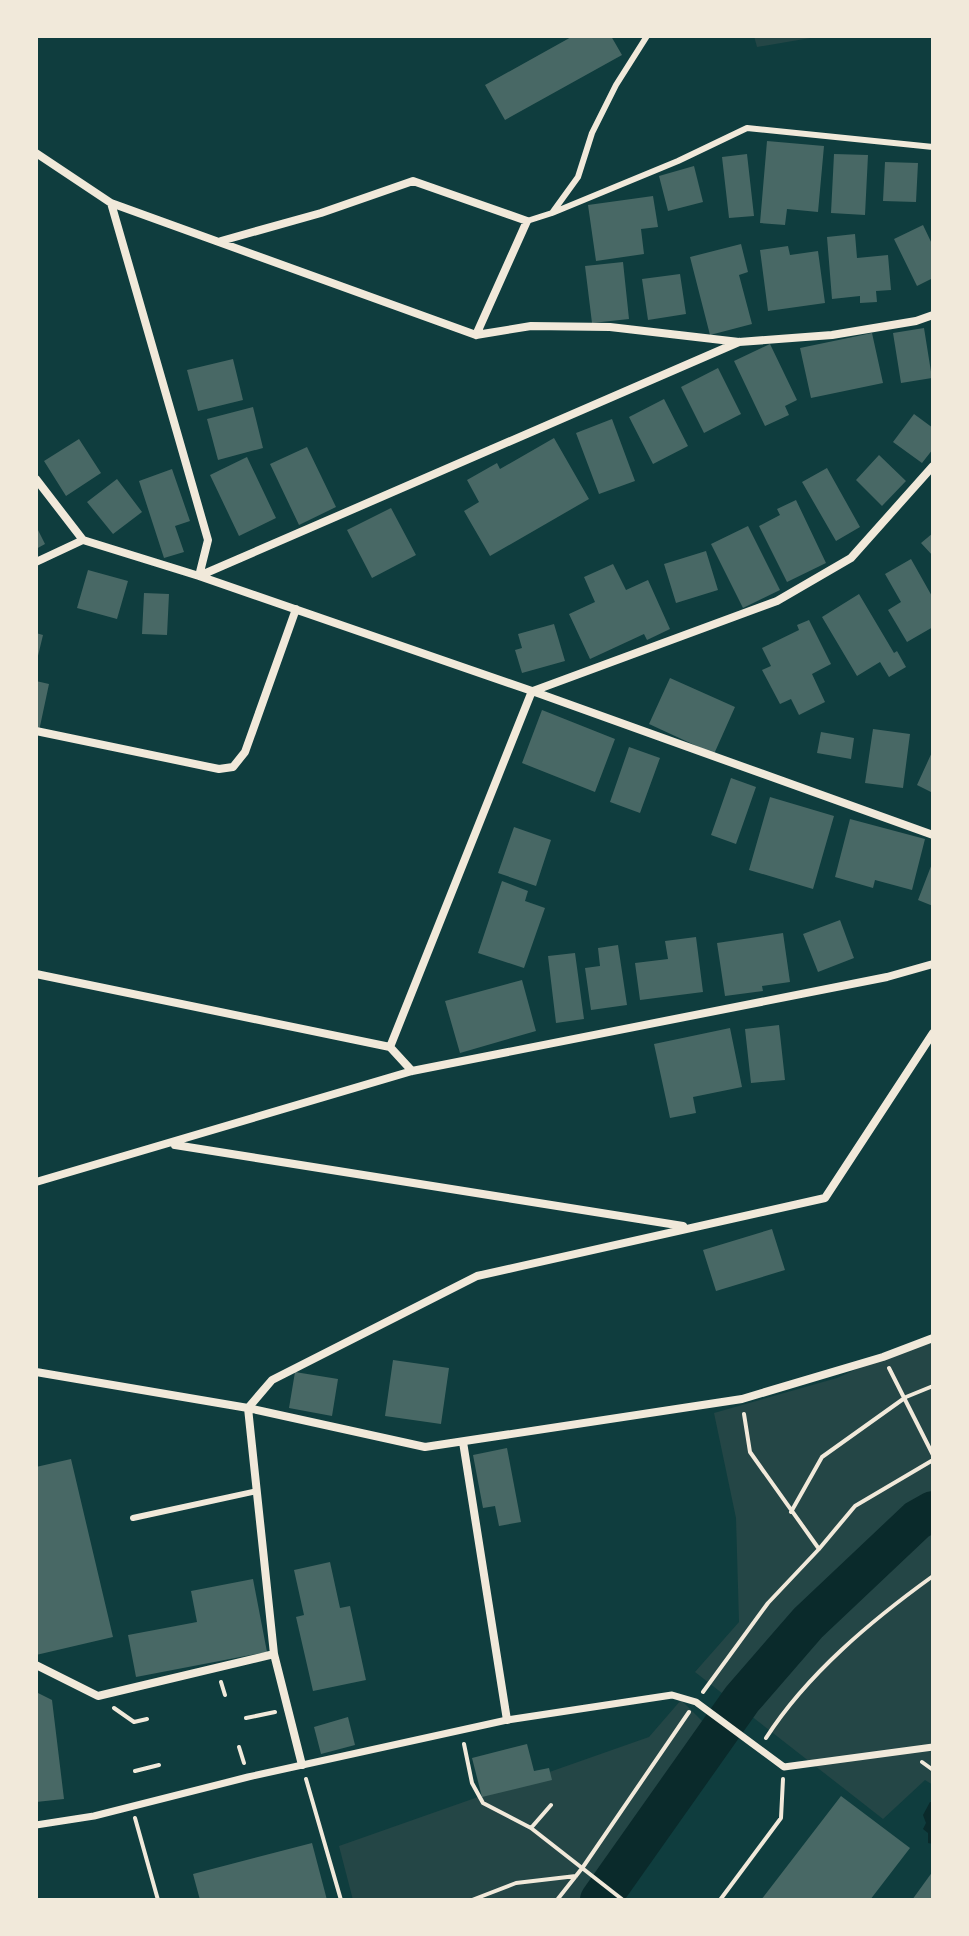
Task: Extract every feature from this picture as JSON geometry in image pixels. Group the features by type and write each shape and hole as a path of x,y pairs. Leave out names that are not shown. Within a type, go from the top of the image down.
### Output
{"street":[{"path":"36,153 111,203 476,335 531,326 610,327 739,342 832,335 916,321 933,315"},
{"path":"221,241 321,213 413,181 527,221 476,335"},
{"path":"111,203 208,540 199,576"},
{"path":"199,576 739,342"},
{"path":"390,1047 532,691 777,601 851,558 933,466"},
{"path":"36,479 83,540 296,609 933,835"},
{"path":"36,562 83,540"},
{"path":"36,731 219,769 233,767 245,752 296,609"},
{"path":"36,1182 412,1071 887,977 933,964"},
{"path":"36,974 390,1047 412,1071"},
{"path":"302,1765 274,1654 248,1408 272,1380 477,1276 825,1198 933,1033"},
{"path":"170,1144 690,1228"},
{"path":"36,1372 248,1408 425,1447 742,1399 883,1357 933,1338"},
{"path":"463,1442 507,1720"},
{"path":"36,1665 98,1696 274,1654"},
{"path":"36,1825 94,1816 302,1765 507,1720 672,1695 696,1702 784,1767 933,1747"}],"lane":[{"path":"552,213 578,177 592,133 616,85 647,36"},
{"path":"527,221 678,161 747,128 933,147"},
{"path":"133,1518 257,1491"}],"path":[{"path":"557,1900 768,1603 855,1506 933,1457 906,1397 883,1357"},
{"path":"791,1512 822,1457 906,1397 933,1386"},
{"path":"742,1399 750,1452 819,1549"},
{"path":"760,1748 780,1716 817,1672 933,1576"},
{"path":"98,1696 134,1722 147,1719"},
{"path":"246,1718 289,1709"},
{"path":"462,1730 472,1783 483,1803 531,1828 621,1899"},
{"path":"135,1771 159,1765"},
{"path":"302,1765 341,1900"},
{"path":"720,1900 781,1818 784,1767"},
{"path":"531,1828 551,1805"},
{"path":"132,1807 158,1900"},
{"path":"472,1900 516,1883 576,1876"}],"shaded area":[{"path":"754,36 822,36 757,47"},
{"path":"933,1338 933,1785 925,1780 883,1819 695,1672 739,1622 736,1518 714,1413 837,1378"},
{"path":"681,1700 709,1728 591,1900 353,1900 339,1846 649,1737"},
{"path":"933,1802 933,1844 928,1843 928,1833 923,1829 926,1823 923,1815"}],"building":[{"path":"573,36 611,36 622,55 505,120 485,85"},
{"path":"767,141 824,146 818,212 787,209 785,225 760,223"},
{"path":"747,154 754,216 729,218 722,157"},
{"path":"834,154 868,155 865,215 831,213"},
{"path":"885,162 918,163 916,202 883,201"},
{"path":"694,166 703,202 668,211 659,176"},
{"path":"653,196 658,227 641,229 644,254 596,261 588,205"},
{"path":"923,225 933,246 933,278 917,286 894,239"},
{"path":"855,234 857,258 888,255 891,290 876,291 877,302 860,303 860,296 832,299 827,237"},
{"path":"741,244 748,272 739,275 752,324 710,335 690,257"},
{"path":"788,246 790,255 818,251 825,303 768,311 760,250"},
{"path":"623,262 629,319 592,323 585,266"},
{"path":"680,274 686,314 648,320 642,279"},
{"path":"924,328 932,378 901,383 893,333"},
{"path":"872,333 883,383 811,398 800,348"},
{"path":"770,344 797,400 785,406 789,415 765,426 734,361"},
{"path":"233,359 243,400 198,411 187,370"},
{"path":"718,368 741,414 704,433 681,387"},
{"path":"664,399 688,446 653,464 629,417"},
{"path":"253,407 263,448 218,460 207,419"},
{"path":"914,414 933,428 933,449 922,463 893,442"},
{"path":"612,419 635,481 599,494 576,433"},
{"path":"554,438 589,499 490,556 464,511 479,502 467,480 497,463 500,469"},
{"path":"79,439 101,473 66,496 44,461"},
{"path":"307,447 336,507 299,525 270,464"},
{"path":"879,455 906,481 882,506 856,480"},
{"path":"247,457 276,518 239,536 210,475"},
{"path":"827,468 860,527 836,541 802,482"},
{"path":"172,469 190,521 175,526 184,552 164,558 139,481"},
{"path":"117,479 142,512 113,534 87,502"},
{"path":"796,500 826,563 787,582 759,526 780,515 777,509"},
{"path":"391,508 416,555 372,578 347,530"},
{"path":"36,526 45,544 36,549"},
{"path":"748,526 780,590 743,608 711,544"},
{"path":"933,533 933,556 921,543"},
{"path":"706,551 718,590 676,603 664,564"},
{"path":"911,559 933,598 933,627 907,642 888,610 901,602 885,574"},
{"path":"613,564 626,590 648,580 670,629 647,640 644,634 590,659 569,614 595,602 584,577"},
{"path":"88,570 128,581 117,619 77,608"},
{"path":"144,593 169,594 167,635 142,634"},
{"path":"859,594 894,653 897,651 906,667 889,677 880,662 857,676 822,617"},
{"path":"809,620 831,664 812,674 825,702 799,715 791,699 780,704 762,670 771,666 762,648 799,630 797,625"},
{"path":"554,624 565,661 522,673 515,650 522,648 518,634"},
{"path":"36,633 43,635 37,660 36,659"},
{"path":"670,678 735,707 714,754 649,724"},
{"path":"36,681 49,684 39,731 36,730"},
{"path":"542,710 615,739 595,792 522,763"},
{"path":"873,729 910,734 903,788 865,783"},
{"path":"821,732 854,738 851,759 817,753"},
{"path":"629,747 660,758 640,813 610,802"},
{"path":"933,750 933,793 917,785"},
{"path":"731,778 756,787 736,844 711,835"},
{"path":"770,797 834,816 813,889 749,870"},
{"path":"850,819 925,839 912,890 875,880 873,888 835,877"},
{"path":"514,827 551,840 536,886 498,873"},
{"path":"933,861 933,906 918,900"},
{"path":"502,881 528,891 525,901 545,908 524,968 478,953"},
{"path":"840,920 854,958 818,972 803,934"},
{"path":"783,933 790,982 762,986 763,991 725,996 717,943"},
{"path":"696,937 703,992 640,1000 635,963 668,959 665,941"},
{"path":"618,945 627,1005 591,1010 585,968 600,966 598,948"},
{"path":"575,953 584,1019 556,1023 548,956"},
{"path":"522,980 536,1031 460,1053 445,1001"},
{"path":"779,1025 785,1080 751,1083 745,1029"},
{"path":"730,1028 742,1087 693,1097 696,1113 670,1118 654,1044"},
{"path":"772,1229 785,1270 716,1291 703,1250"},
{"path":"393,1360 449,1368 441,1424 385,1416"},
{"path":"295,1372 338,1379 332,1416 289,1408"},
{"path":"507,1448 521,1522 499,1526 495,1506 483,1508 473,1455"},
{"path":"71,1459 113,1637 36,1655 36,1467"},
{"path":"330,1562 340,1608 350,1606 366,1680 313,1691 296,1617 304,1615 294,1570"},
{"path":"253,1579 267,1652 136,1677 128,1635 197,1622 191,1591"},
{"path":"36,1692 52,1700 64,1799 36,1802"},
{"path":"348,1717 355,1745 321,1754 314,1727"},
{"path":"527,1744 534,1771 549,1768 552,1780 482,1797 472,1758"},
{"path":"841,1796 910,1848 870,1900 761,1900"},
{"path":"312,1843 327,1900 200,1900 193,1874"},
{"path":"933,1871 933,1900 912,1900"}],"waterway":[{"path":"600,1900 742,1699 808,1623 917,1520 933,1511"}]}
